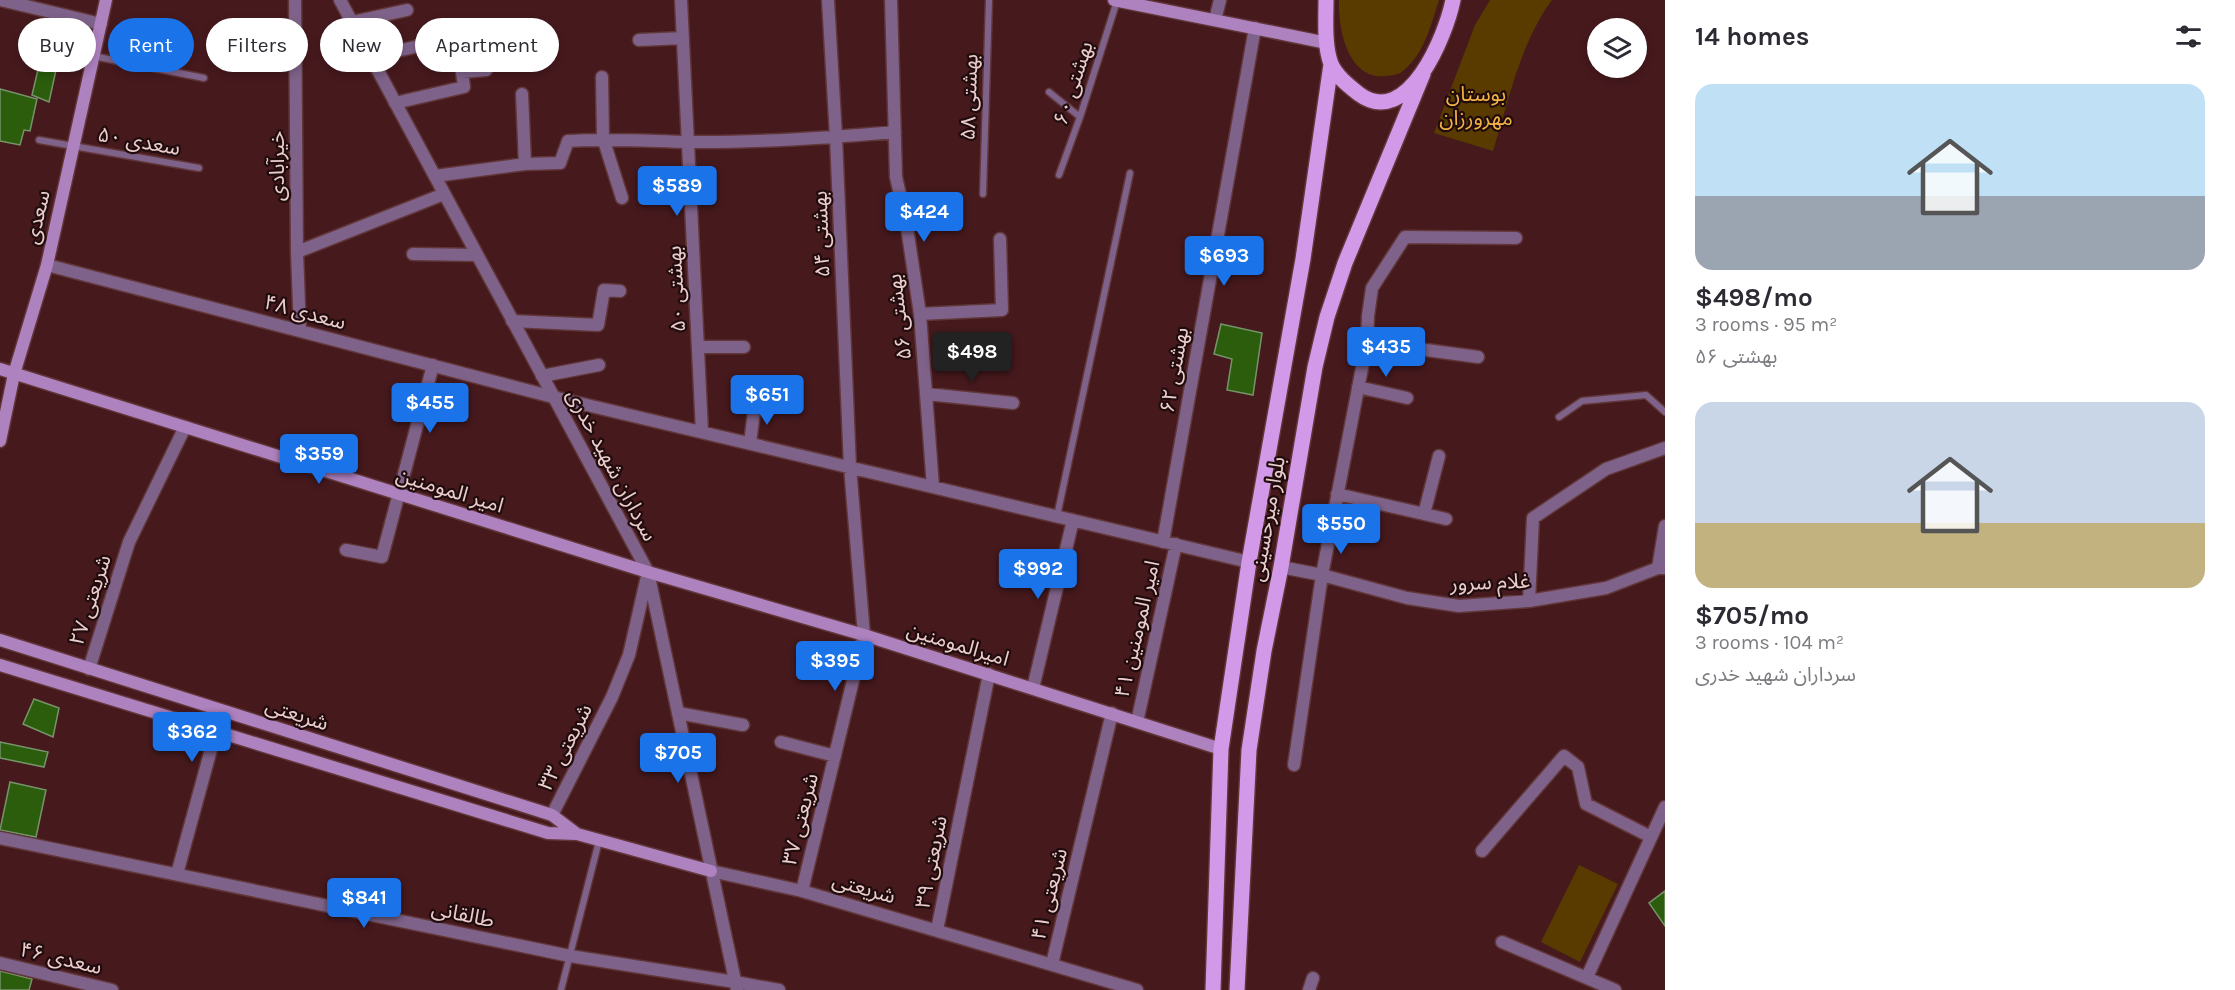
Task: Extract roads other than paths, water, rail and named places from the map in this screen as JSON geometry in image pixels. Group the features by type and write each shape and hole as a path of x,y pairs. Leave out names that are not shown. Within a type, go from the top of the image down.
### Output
{"main road":[{"name":"سعدی","path":"96,44 106,0"},
{"path":"1116,0 1327,43"},
{"path":"1326,0 1327,43 1331,64 1349,86 1373,101 1383,101 1399,97 1423,74"},
{"name":"بلوار میرحسینی","path":"1238,990 1249,750 1264,651 1281,567 1315,367 1327,317 1345,263 1452,6 1461,0"},
{"name":"بلوار میرحسینی","path":"1213,990 1221,749 1249,562 1304,259 1331,64"},
{"name":"سعدی","path":"0,441 14,374 46,265 89,72"},
{"name":"امیر المومنین","path":"0,369 648,572"},
{"name":"امیرالمومنین","path":"648,572 864,635 1221,749"},
{"name":"شریعتی","path":"0,640 552,815 577,834"},
{"name":"شریعتی","path":"0,665 548,833 577,834 711,871"}],"street":[{"path":"1,0 101,24"},
{"name":"خیرآبادی","path":"295,0 297,252 300,331"},
{"name":"سرداران شهید خدری","path":"340,0 350,18"},
{"name":"بهشتی ۵۰","path":"681,0 702,432"},
{"name":"بهشتی ۵۴","path":"828,0 850,467 864,635"},
{"name":"بهشتی ۵۶","path":"891,0 896,177 906,221 920,314 933,487"},
{"path":"1215,20 1220,0"},
{"path":"370,18 407,10"},
{"name":"بهشتی ۶۲","path":"1163,542 1255,28"},
{"path":"639,40 683,38"},
{"name":"سرداران شهید خدری","path":"378,72 648,572 736,986"},
{"path":"395,103 464,87 462,72"},
{"path":"602,77 603,138 622,198"},
{"path":"522,94 525,164"},
{"path":"435,176 525,164 560,163 568,141 603,138 689,142 836,137 895,132"},
{"path":"297,252 444,194"},
{"path":"1294,765 1322,575 1367,342 1372,288 1405,237 1516,238"},
{"path":"920,314 1002,310 1000,239"},
{"path":"413,254 477,255"},
{"name":"سعدی ۴۸","path":"46,265 553,397 1249,562"},
{"path":"512,321 598,325 604,290 620,291"},
{"path":"1367,342 1478,357"},
{"path":"699,347 744,347"},
{"path":"542,376 599,364"},
{"path":"346,550 381,557 433,366"},
{"path":"1358,387 1407,398"},
{"path":"927,394 1013,403"},
{"path":"750,443 755,404"},
{"name":"شریعتی ۲۷","path":"89,669 129,542 184,427"},
{"path":"1529,601 1533,518 1606,470 1665,448"},
{"path":"1424,514 1439,456"},
{"path":"1338,494 1446,519"},
{"path":"1033,688 1072,520"},
{"path":"1662,568 1665,526"},
{"name":"امیر المومنین ۴۱","path":"1137,722 1176,544"},
{"name":"غلام سرور","path":"1281,567 1322,575 1407,598 1460,606 1529,601 1606,588 1662,568"},
{"name":"شریعتی ۳۳","path":"552,815 612,697 628,655 648,572"},
{"name":"شریعتی ۳۷","path":"802,891 864,635"},
{"name":"شریعتی ۳۹","path":"937,930 989,674"},
{"path":"678,713 743,725"},
{"name":"شریعتی ۴۱","path":"1052,964 1112,713"},
{"path":"177,874 216,731"},
{"path":"781,742 835,756"},
{"path":"1482,851 1564,756 1578,767 1586,804 1651,837"},
{"path":"1587,977 1665,807"},
{"name":"طالقانی","path":"0,838 570,956 736,986 779,990"},
{"name":"شریعتی","path":"711,871 802,891 1137,990"},
{"path":"1502,942 1615,990"},
{"name":"سعدی ۴۶","path":"0,963 112,990"},
{"path":"51,990 54,976"},
{"path":"1309,990 1313,978"}],"lane":[{"name":"بهشتی ۵۸","path":"983,194 989,0"},
{"name":"بهشتی ۶۰","path":"1059,175 1080,117 1116,0"},
{"path":"96,57 204,78"},
{"path":"1049,92 1080,117"},
{"name":"سعدی ۵۰","path":"39,140 199,168"},
{"path":"1058,516 1130,173"},
{"path":"1559,417 1582,401 1646,395 1665,412"},
{"path":"561,990 599,841"}],"park label":[{"name":"بوستان مهرورزان","path":"1476,106"}]}
